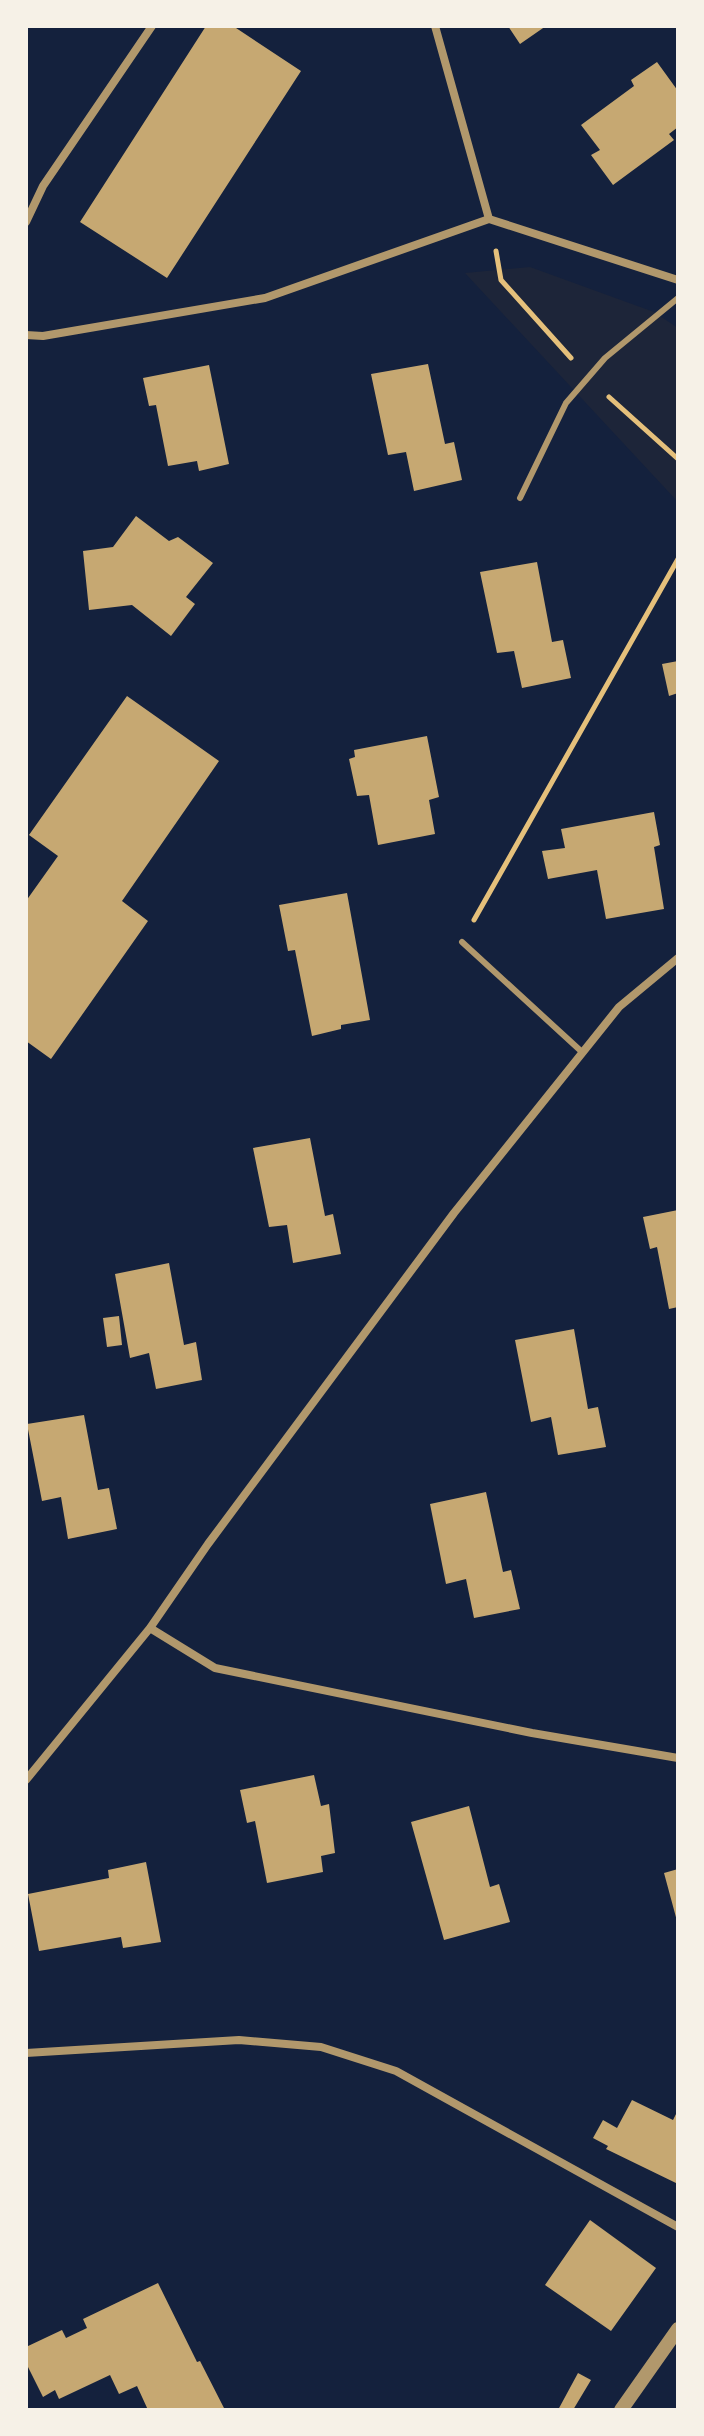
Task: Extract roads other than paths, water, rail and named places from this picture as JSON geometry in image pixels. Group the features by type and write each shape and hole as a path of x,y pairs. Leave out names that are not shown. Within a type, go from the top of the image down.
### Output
{"street":[{"path":"26,222 43,186 152,26"},
{"path":"435,26 489,219"},
{"path":"26,335 43,336 265,298 489,219 678,280"},
{"path":"26,1780 150,1628 208,1544 454,1213 619,1007 678,958"},
{"path":"150,1628 215,1668 532,1733 678,1758"},
{"path":"26,2053 239,2040 321,2047 396,2071 678,2227"},
{"path":"621,2410 678,2329"}],"lane":[{"path":"520,498 566,403 587,377 678,298"},
{"path":"462,942 582,1052"}]}
